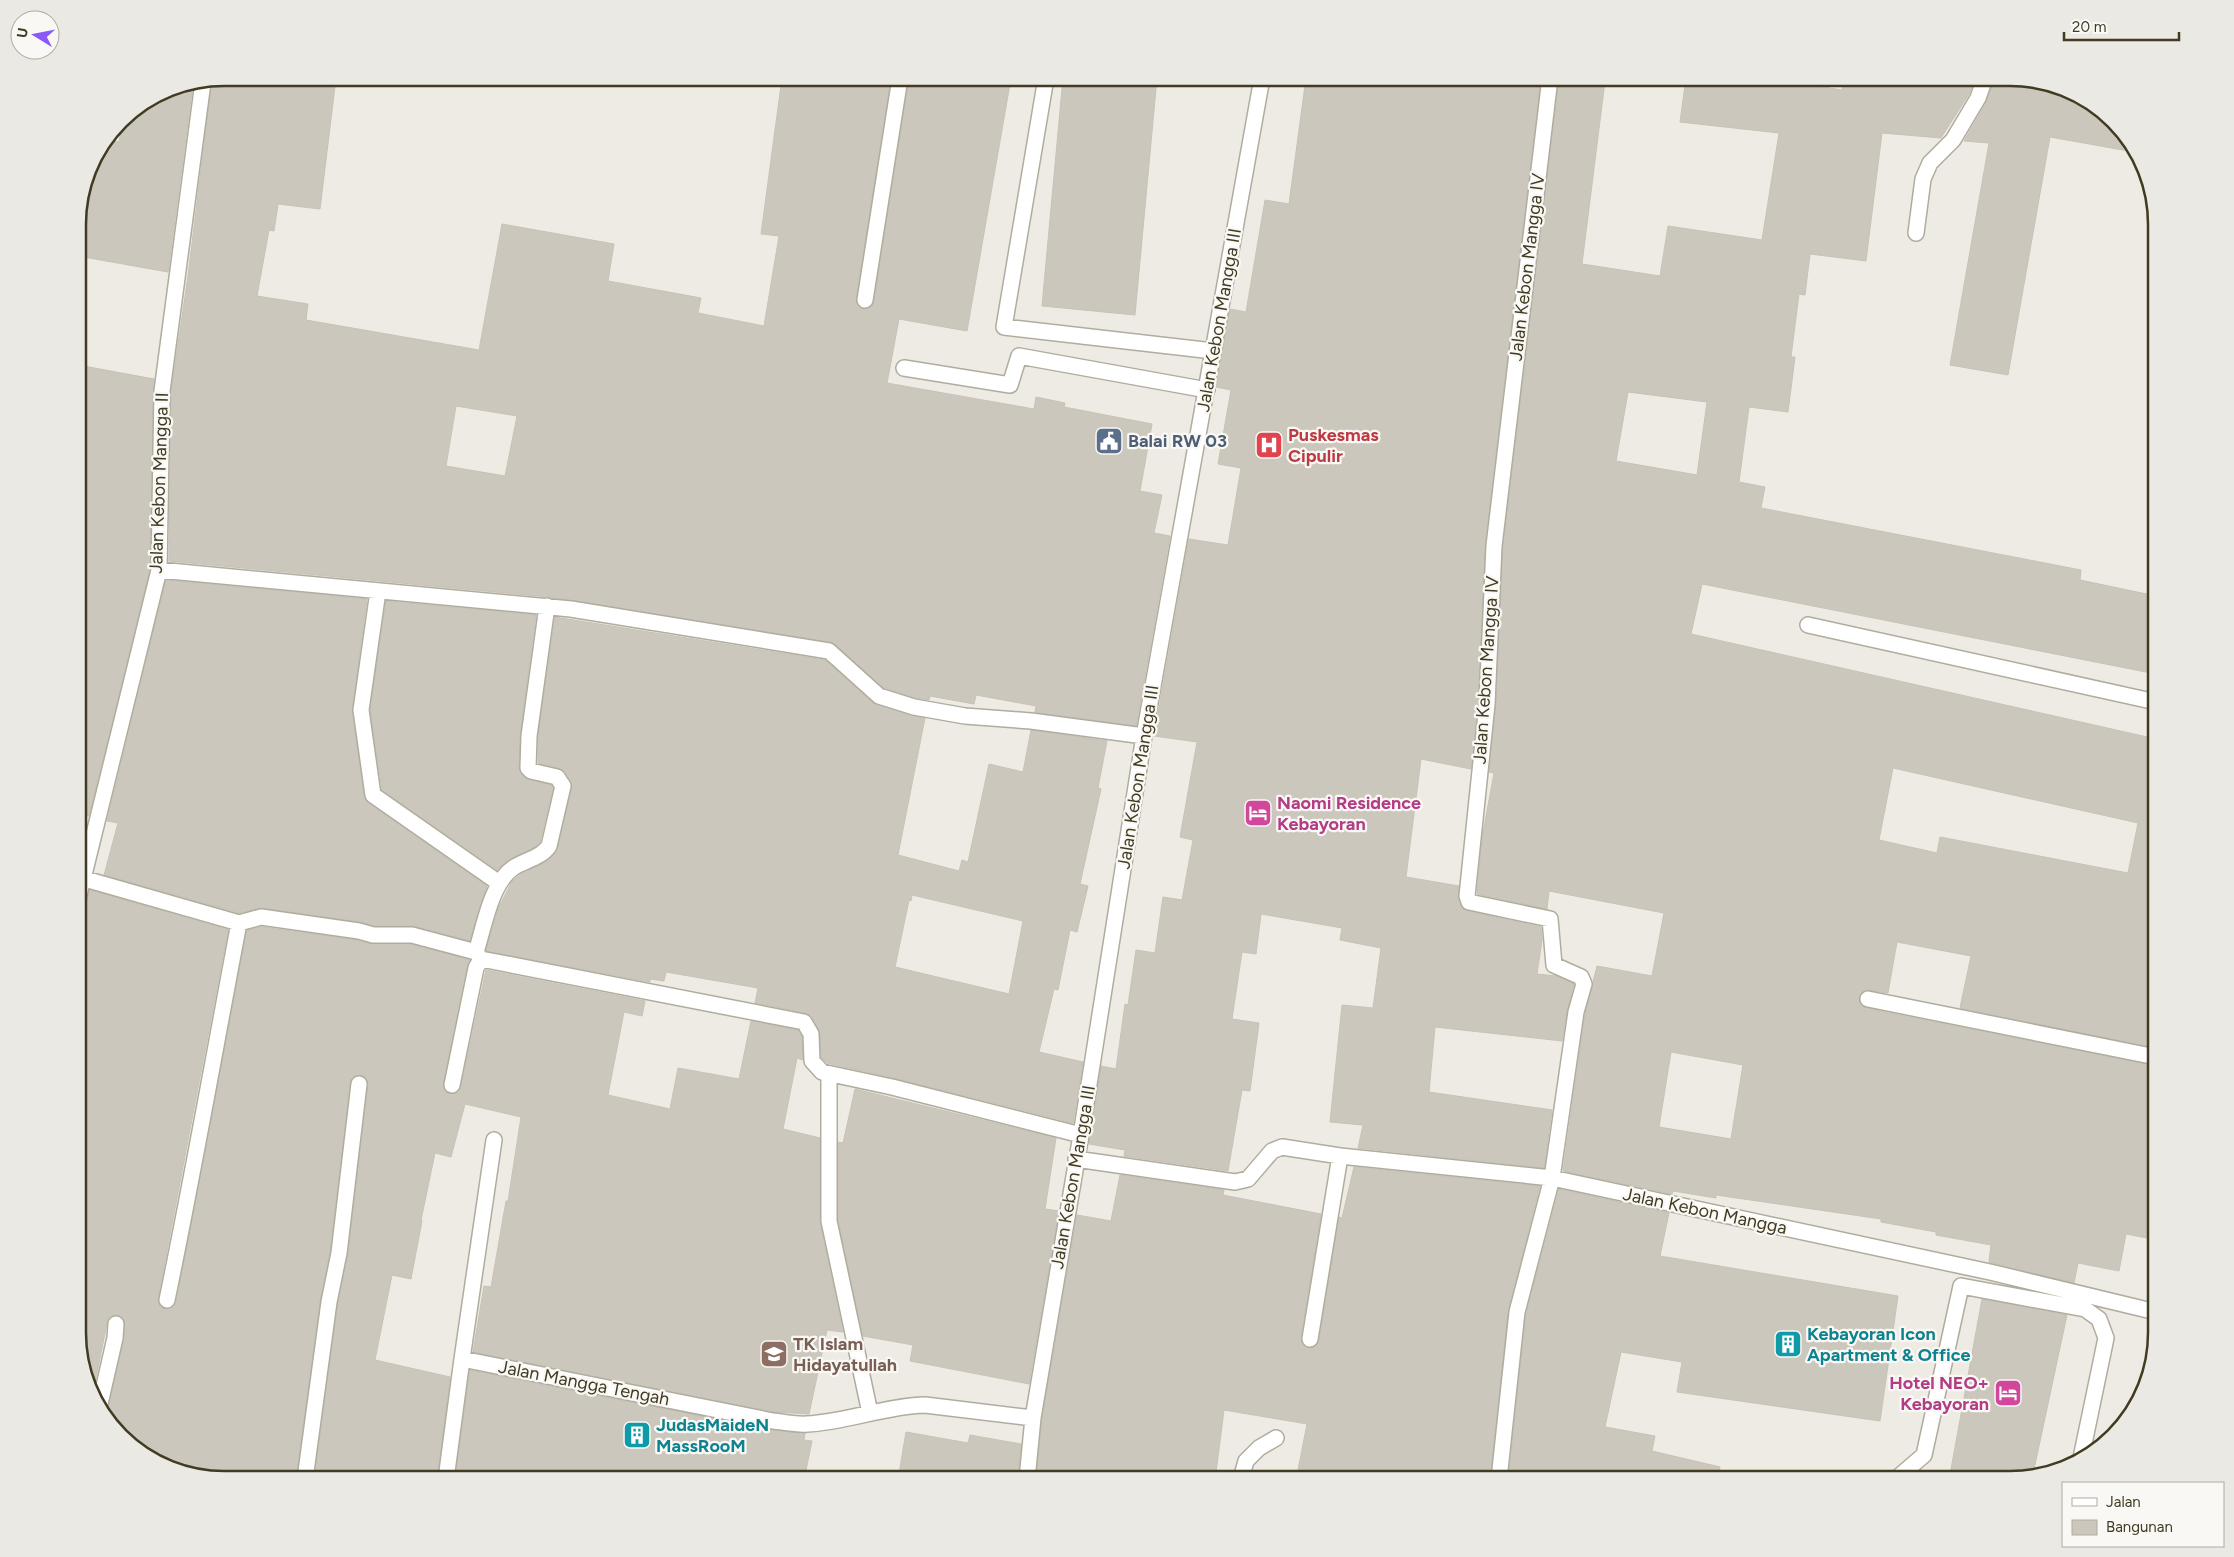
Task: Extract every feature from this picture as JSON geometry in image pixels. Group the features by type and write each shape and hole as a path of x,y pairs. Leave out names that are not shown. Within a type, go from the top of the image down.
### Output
{"street":[{"path":"865,300 899,86"},
{"path":"1045,86 1004,327 1213,351"},
{"name":"Jalan Kebon Mangga III","path":"1028,1471 1033,1418 1081,1135 1144,736 1261,86"},
{"name":"Jalan Kebon Mangga IV","path":"1549,86 1494,546 1487,704 1466,896 1469,902 1550,919 1554,965 1581,977 1584,984 1576,1012 1552,1178"},
{"path":"1916,233 1922,179 1930,163 1953,140 1978,98 1982,86"},
{"name":"Jalan Kebon Mangga II","path":"87,851 159,570 162,391 202,88"},
{"path":"904,368 1010,385 1019,356 1207,390"},
{"path":"159,570 547,606 829,651 879,696 914,707 965,716 1031,721 1144,736"},
{"path":"378,591 361,710 374,795 499,883"},
{"path":"452,1085 478,955 499,883 513,868 545,852 549,846 564,786 557,777 531,771 528,768 529,736 547,606"},
{"path":"1808,625 2148,700"},
{"path":"87,880 239,923 261,917 359,931 373,935 412,935 478,955 804,1022 811,1034 812,1061 822,1072 892,1087 1081,1135"},
{"path":"167,1300 198,1152 219,1023 239,923"},
{"path":"1868,999 2148,1056"},
{"path":"829,1074 829,1221 870,1413"},
{"path":"305,1471 327,1331 329,1302 339,1252 359,1084"},
{"path":"447,1471 494,1140"},
{"name":"Jalan Kebon Mangga","path":"1076,1159 1236,1182 1248,1179 1266,1157 1277,1148 1282,1147 1340,1156 1552,1178 1990,1272 2148,1310"},
{"path":"1310,1339 1340,1156"},
{"path":"1501,1471 1517,1312 1552,1178"},
{"path":"1906,1471 1924,1455 1961,1286 2085,1309 2099,1319 2106,1338 2083,1449"},
{"path":"102,1395 115,1338 116,1324"},
{"name":"Jalan Mangga Tengah","path":"462,1359 773,1421 806,1425 925,1405 1033,1418"},
{"path":"1243,1471 1246,1461 1259,1448 1276,1438"}],"building":[{"path":"335,86 320,209 278,204 274,231 269,230 257,296 308,304 306,320 479,350 502,224 614,244 608,281 701,298 698,313 764,326 779,236 761,234 781,86 890,86 856,299 860,308 869,309 874,301 908,86 1010,86 967,331 899,319 887,383 1034,409 1036,397 1065,403 1064,407 1152,424 1140,491 1162,495 1154,533 1170,536 1136,726 1035,712 1036,706 976,695 974,704 930,696 929,700 916,698 884,688 831,642 548,597 169,561 171,392 188,276 211,87","holes":["456,406 517,416 505,476 446,466"]},
{"path":"1062,86 1156,86 1135,315 1042,306"},
{"path":"1305,86 1540,86 1485,545 1478,703 1471,769 1421,759 1406,877 1459,886 1458,899 1462,909 1467,911 1541,927 1542,940 1537,974 1556,976 1574,984 1562,1041 1435,1027 1429,1092 1552,1110 1544,1168 1358,1148 1363,1125 1330,1122 1342,1005 1373,1008 1381,948 1340,940 1342,928 1261,914 1256,954 1242,952 1232,1019 1259,1023 1250,1091 1242,1090 1228,1171 1124,1156 1125,1150 1089,1144 1101,1066 1116,1069 1125,1004 1128,1005 1136,950 1155,953 1163,897 1182,900 1193,840 1180,837 1197,742 1154,736 1189,539 1228,545 1241,468 1218,464 1231,390 1216,387 1230,309 1246,312 1265,200 1289,204"},
{"path":"1558,86 1604,86 1582,264 1660,276 1668,226 1762,240 1779,133 1680,122 1685,86 1817,86 1842,90 1842,86 1972,86 1969,94 1941,138 1882,133 1866,261 1810,254 1805,295 1799,294 1791,357 1795,357 1788,412 1749,407 1739,482 1765,487 1761,508 2081,570 2080,580 2148,594 2148,672 1702,584 1691,634 2148,737 2148,1046 1960,1008 1971,956 1897,942 1888,993 1865,990 1859,998 1862,1006 1884,1012 2148,1064 2148,1233 2147,1238 2126,1234 2119,1271 2078,1263 2074,1283 1989,1262 1991,1245 1881,1222 1881,1219 1716,1195 1716,1198 1673,1191 1672,1194 1563,1171 1585,1014 1597,966 1652,976 1664,913 1549,891 1547,909 1477,894 1482,838 1494,773 1489,772 1496,704 1503,547","holes":["1628,392 1707,402 1697,475 1616,461","1893,768 2138,823 2128,873 1940,837 1937,853 1879,840","1671,1052 1743,1065 1731,1139 1659,1127"]},
{"path":"1991,86 2027,87 2045,91 2071,101 2101,121 2113,133 2125,150 2050,137 2008,375 1950,365 1989,143 1964,141 1986,103"},
{"path":"192,91 168,272 87,258 87,216 91,189 105,155 114,141 119,142 120,134 140,115 172,97"},
{"path":"87,367 154,379 150,569 89,816 87,816"},
{"path":"166,580 367,599 352,709 364,797 368,803 487,886 470,941 414,926 374,926 360,922 262,908 239,913 104,875 118,823 107,821"},
{"path":"386,601 536,615 520,735 519,768 525,778 551,785 553,788 540,842 533,848 508,860 497,870 382,790 370,710"},
{"path":"555,617 825,660 873,703 925,718 898,855 959,871 962,860 968,862 989,764 1023,772 1031,730 1107,741 1098,788 1101,789 1080,884 1088,886 1077,932 1070,930 1058,990 1054,989 1039,1052 1083,1062 1073,1123 827,1063 821,1057 820,1033 812,1017 806,1013 755,1003 758,988 666,972 664,981 650,979 650,982 486,951 498,909 512,881 547,861 556,852 572,788 571,781 564,771 538,763 538,737","holes":["912,895 1023,921 1009,994 895,967 909,900 911,901"]},
{"path":"90,890 228,930 158,1298 160,1307 166,1309 174,1307 176,1302 247,930 262,927 357,940 373,944 411,944 470,960 443,1083 445,1092 451,1094 459,1092 461,1087 486,970 645,1001 642,1016 624,1012 608,1095 670,1109 678,1068 739,1079 751,1021 798,1030 802,1037 803,1060 797,1058 783,1129 820,1138 820,1223 843,1332 827,1330 809,1414 774,1412 473,1352 484,1286 491,1287 506,1201 508,1201 521,1117 465,1104 451,1157 435,1153 411,1279 392,1275 375,1360 450,1377 438,1471 315,1471 338,1304 348,1254 368,1085 365,1077 360,1075 352,1078 350,1083 330,1252 320,1301 297,1471 207,1470 180,1463 163,1456 140,1442 115,1417 108,1407 124,1340 124,1320 116,1315 108,1319 95,1380 89,1359 87,1341 87,899"},
{"path":"855,1089 1056,1138 1045,1209 1059,1211 1029,1384 910,1361 913,1345 863,1336 838,1220 838,1142 843,1143"},
{"path":"1354,1167 1540,1186 1508,1311 1491,1471 1298,1471 1307,1424 1224,1410 1216,1471 1037,1471 1042,1419 1077,1215 1111,1221 1120,1175 1224,1190 1223,1195 1321,1214 1301,1337 1304,1346 1313,1348 1319,1341 1339,1217 1342,1218"},
{"path":"1559,1189 1669,1213 1660,1256 1898,1296 1880,1421 1677,1392 1682,1362 1621,1352 1605,1427 1655,1436 1652,1451 1720,1467 1719,1471 1509,1471 1526,1314"},
{"name":"Hotel NEO+ Kebayoran","path":"1982,1299 2067,1315 2034,1468 2009,1471 1951,1471"},
{"path":"470,1370 771,1430 805,1433 804,1440 812,1441 806,1471 456,1471"},
{"path":"906,1432 968,1443 970,1435 1021,1444 1019,1471 900,1471"}],"place":[{"name":"Balai RW 03","path":"1109,441"},
{"name":"Puskesmas Cipulir","path":"1269,445"},
{"name":"Naomi Residence Kebayoran","path":"1258,813"},
{"name":"Kebayoran Icon Apartment & Office","path":"1788,1344"},
{"name":"TK Islam Hidayatullah","path":"774,1354"},
{"name":"Hotel NEO+ Kebayoran","path":"2008,1393"},
{"name":"JudasMaideN MassRooM","path":"637,1435"}]}
